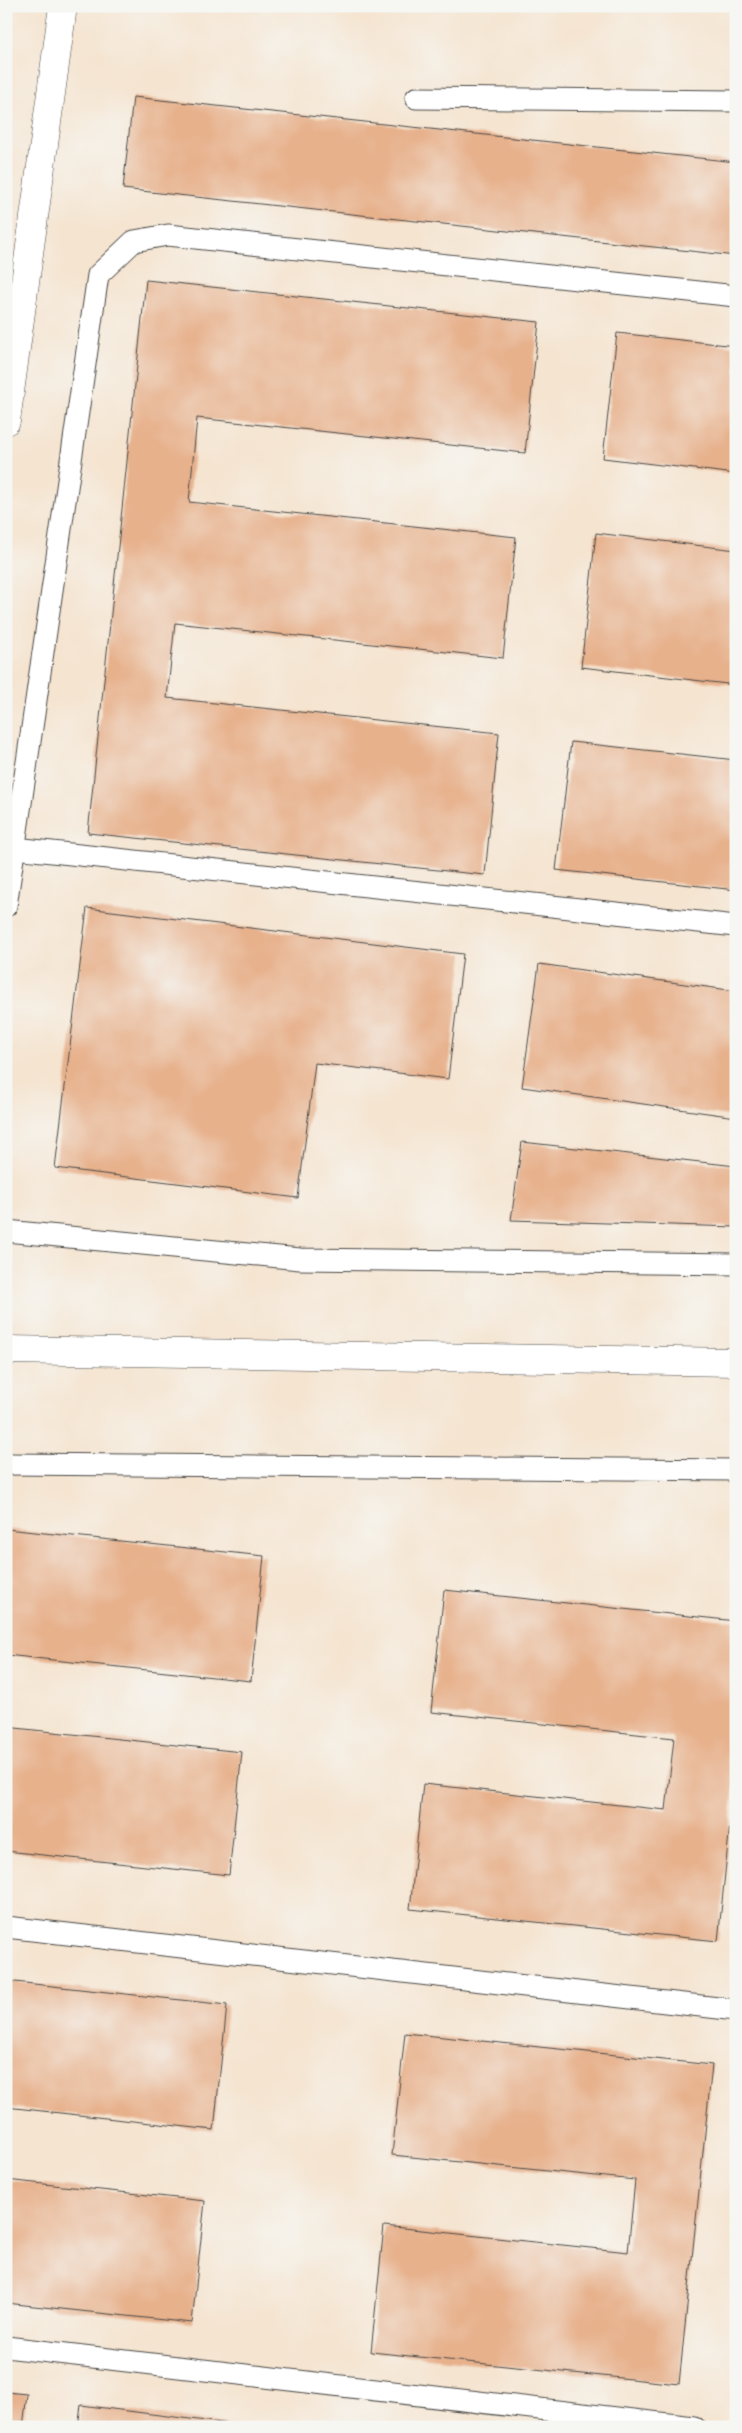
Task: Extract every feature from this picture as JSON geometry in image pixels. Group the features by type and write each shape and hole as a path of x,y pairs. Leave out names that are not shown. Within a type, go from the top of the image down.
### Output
{"street":[{"path":"6,422 63,6"},
{"path":"6,1350 736,1362"}],"lane":[{"path":"416,98 736,101"},
{"path":"6,906 98,275 134,241 168,235 736,296"},
{"path":"15,848 736,926"},
{"path":"6,1231 300,1259 736,1264"},
{"path":"6,1464 736,1470"},
{"path":"6,1927 736,2010"},
{"path":"6,2348 694,2427"}],"building":[{"path":"133,97 736,162 736,256 123,189"},
{"path":"146,280 539,322 525,453 197,418 189,502 516,537 503,658 175,623 167,698 499,733 485,875 88,833"},
{"path":"617,333 736,346 736,474 603,458"},
{"path":"596,533 736,550 736,685 581,667"},
{"path":"571,742 736,760 736,890 556,870"},
{"path":"87,908 463,954 448,1079 315,1063 298,1198 55,1168"},
{"path":"539,964 736,991 736,1117 522,1087"},
{"path":"522,1142 736,1166 736,1227 511,1220"},
{"path":"6,1529 264,1556 251,1681 6,1655"},
{"path":"444,1590 736,1621 736,1766 718,1941 410,1909 423,1784 666,1810 674,1738 431,1712"},
{"path":"6,1727 242,1752 229,1875 6,1851"},
{"path":"6,1981 227,2005 214,2130 6,2107"},
{"path":"405,2033 712,2065 679,2384 371,2352 384,2226 628,2252 635,2180 392,2155"},
{"path":"6,2180 205,2201 192,2323 6,2303"},
{"path":"6,2392 27,2394 23,2427 6,2427"},
{"path":"81,2405 245,2426 245,2427 78,2427"}]}
